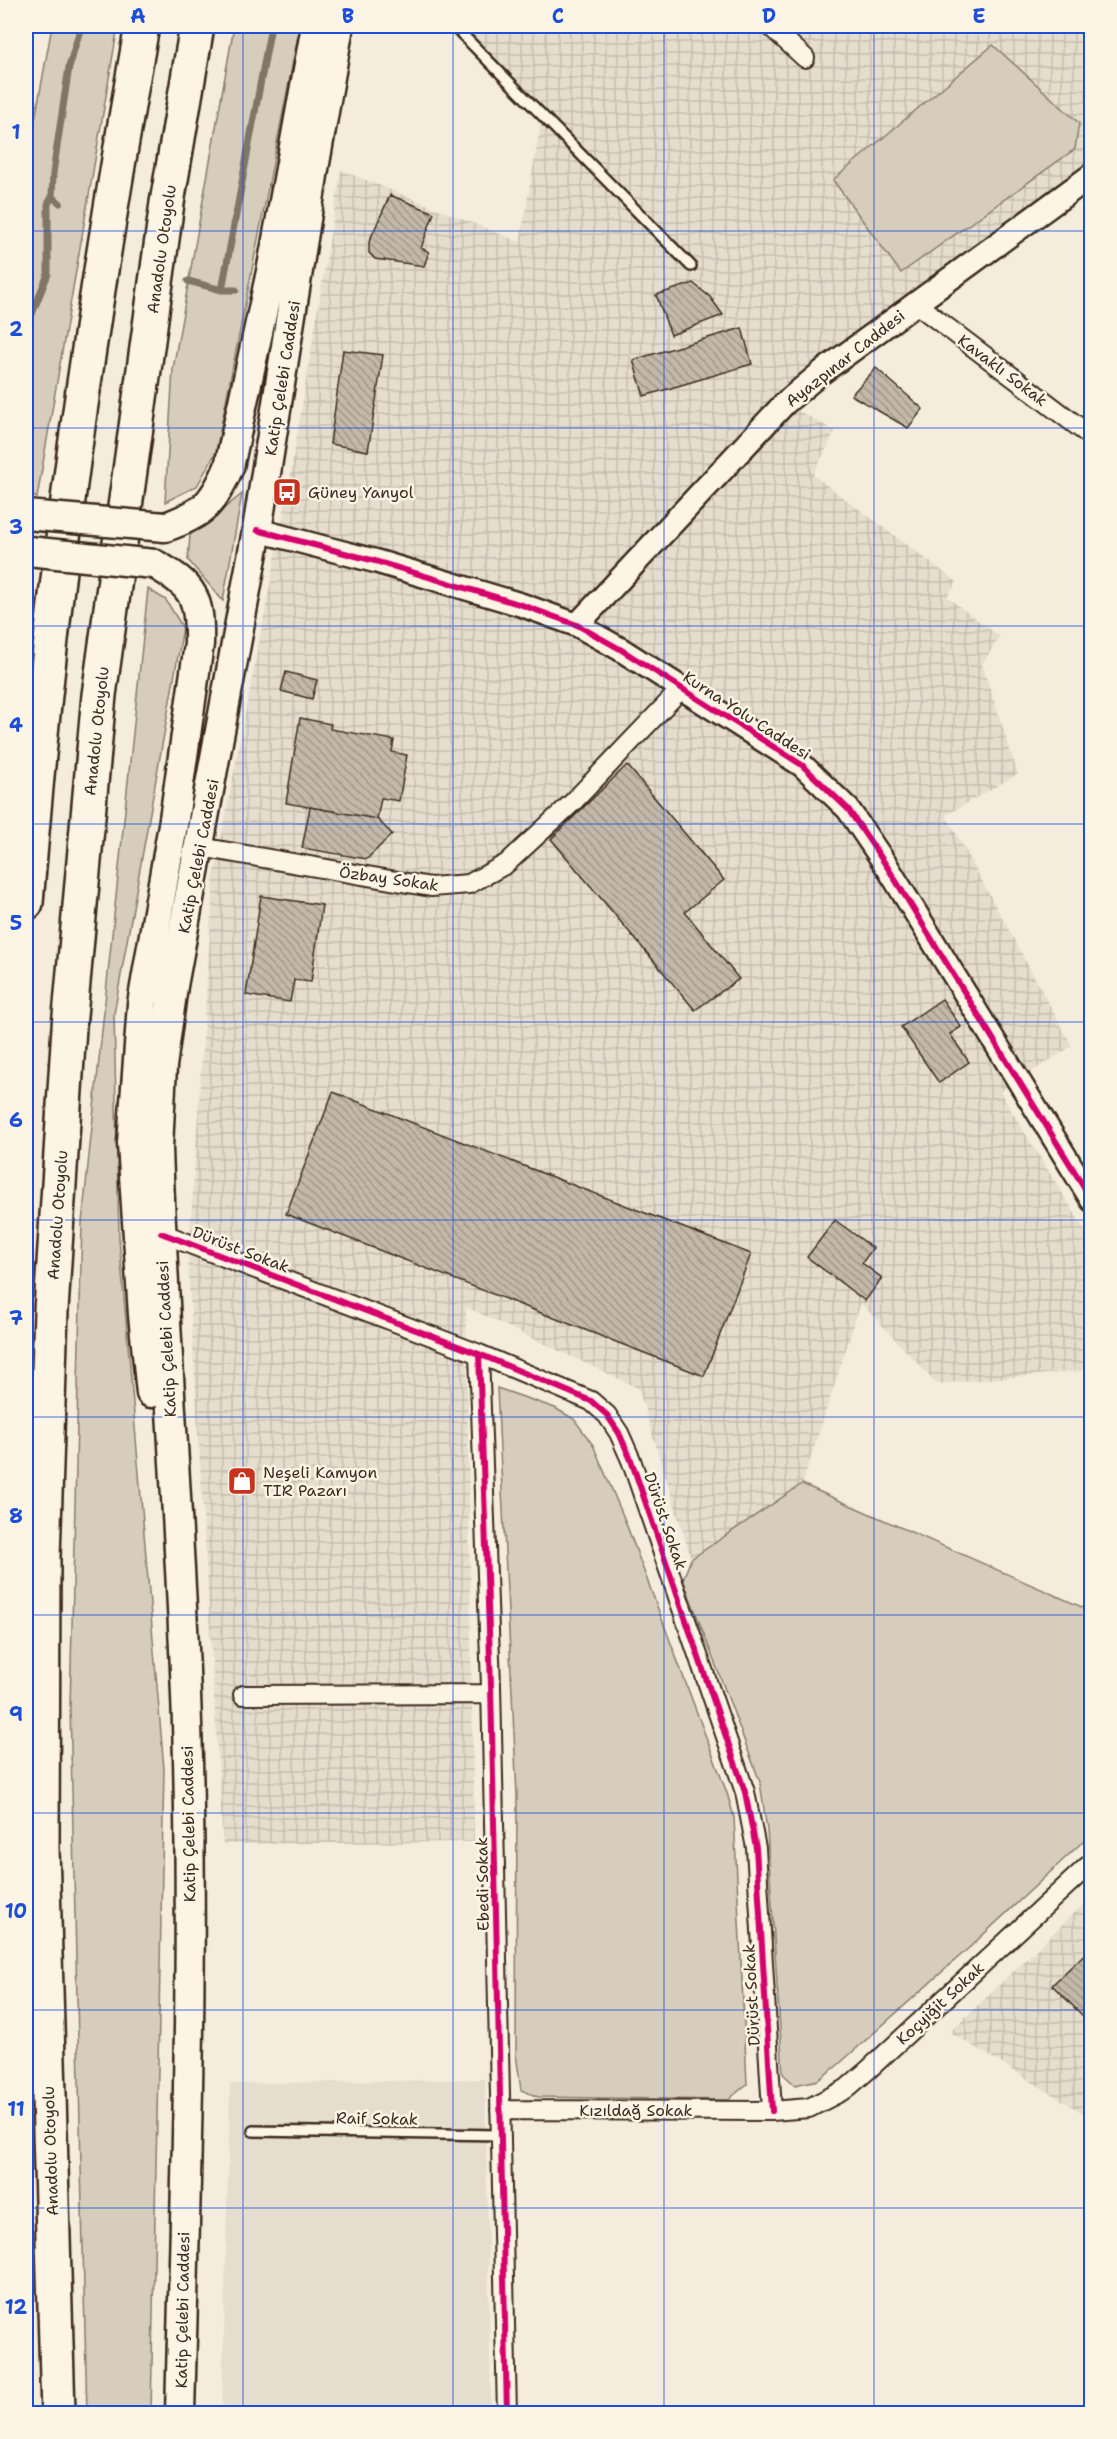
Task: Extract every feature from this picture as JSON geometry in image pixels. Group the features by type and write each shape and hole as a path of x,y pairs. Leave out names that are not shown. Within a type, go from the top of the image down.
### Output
{"highway":[{"path":"26,903 46,685 77,430 116,172 142,26"},
{"name":"Anadolu Otoyolu","path":"58,2414 42,1848 43,1557 51,1310 69,1027 99,695 167,203 197,26"}],"main road":[{"path":"26,515 165,527 191,518 207,507 219,490 229,467 272,267 316,26"},
{"path":"314,169 324,26"},
{"path":"314,169 339,26"},
{"name":"Katip Çelebi Caddesi","path":"180,2414 189,2062 186,1696 161,1233 158,1148 162,1066 173,986 257,530 314,169"},
{"path":"27,552 154,564 178,577 195,597 200,618 199,644 174,819 142,1004 132,1143 143,1315 186,1696"}],"street":[{"path":"770,26 805,58"},
{"name":"Ayazpınar Caddesi","path":"577,625 785,403 822,372 1092,175"},
{"name":"Kavaklı Sokak","path":"915,303 1092,437"},
{"name":"Kurna Yolu Caddesi","path":"257,530 398,568 522,605 577,625 620,649 802,765 848,810 888,868 1092,1200"},
{"name":"Özbay Sokak","path":"200,848 431,887 469,884 493,873 523,850 573,802 682,688"},
{"name":"Dürüst Sokak","path":"161,1233 479,1354 591,1401 607,1415 619,1433 631,1460 738,1768 750,1812 756,1848 772,2111"},
{"name":"Ebedi Sokak","path":"479,1354 491,1694 507,2414"},
{"path":"243,1695 491,1694"},
{"name":"Koçyiğit Sokak","path":"772,2111 808,2108 846,2089 1092,1862"},
{"name":"Kızıldağ Sokak","path":"500,2110 772,2111"}],"lane":[{"path":"454,26 691,266"},
{"name":"Raif Sokak","path":"253,2132 501,2135"}],"shaded area":[{"path":"52,26 118,26 37,498 26,493 26,169"},
{"path":"234,26 300,26 216,452 197,486 165,502 173,369"},
{"path":"446,26 1091,26 1091,165 777,399 835,431 813,475 957,582 947,597 1000,637 982,664 1018,774 946,815 1072,1046 1000,1092 1091,1240 1091,1370 937,1384 861,1303 800,1491 691,1558 638,1388 466,1307 474,1842 223,1844 188,1264 214,876 286,502 341,170 520,242 542,118"},
{"path":"993,45 1079,123 1075,149 901,273 833,180"},
{"path":"242,494 223,601 188,560 190,535"},
{"path":"148,589 166,600 183,628 114,1014 119,1238 164,1769 151,2413 87,2414 70,1707 82,1223"},
{"path":"497,1388 555,1408 574,1419 593,1445 624,1518 727,1793 734,1817 747,2084 728,2100 538,2097 521,2090 516,2054 517,1795"},
{"path":"802,1484 1091,1611 1092,1833 970,1947 838,2065 818,2080 795,2085 783,2074 767,1830 760,1782 683,1579 691,1559"},
{"path":"1091,1897 1091,2118 950,2032"},
{"path":"485,2079 491,2413 222,2414 230,2084"}],"building":[{"path":"390,195 434,213 421,248 429,252 424,266 375,259 369,253 369,242"},
{"path":"693,283 710,297 723,315 671,335 656,295"},
{"path":"742,328 752,364 644,396 633,360"},
{"path":"343,350 383,355 368,451 330,444"},
{"path":"876,368 923,409 908,428 851,395"},
{"path":"286,672 317,680 312,699 281,691"},
{"path":"300,718 331,724 330,729 394,740 392,752 407,755 399,801 381,798 377,819 286,803"},
{"path":"627,765 724,880 685,912 739,979 695,1010 551,839"},
{"path":"310,807 377,819 392,834 367,859 302,848"},
{"path":"261,896 322,905 311,982 294,980 290,1002 246,995"},
{"path":"942,999 961,1027 950,1034 969,1062 939,1083 901,1027"},
{"path":"333,1092 751,1254 704,1376 286,1214"},
{"path":"835,1220 873,1248 862,1263 882,1278 865,1301 807,1257"},
{"path":"1092,1947 1092,2025 1052,1985"}],"waterway":[{"path":"26,329 48,274 48,204 52,197 53,173 69,67 81,26"},
{"path":"222,290 271,26"},
{"path":"52,197 60,203"},
{"path":"188,281 222,290 236,290"}],"cycle path":[{"path":"257,530 375,561 522,605 577,625 620,649 802,765 848,809 888,868 1092,1200"},
{"path":"161,1233 479,1354 591,1401 607,1415 619,1433 631,1460 745,1792 756,1848 772,2111"},
{"path":"479,1354 491,1686 507,2414"}],"place":[{"name":"Güney Yanyol","path":"287,492"},
{"name":"Neşeli Kamyon TIR Pazarı","path":"242,1481"}]}
